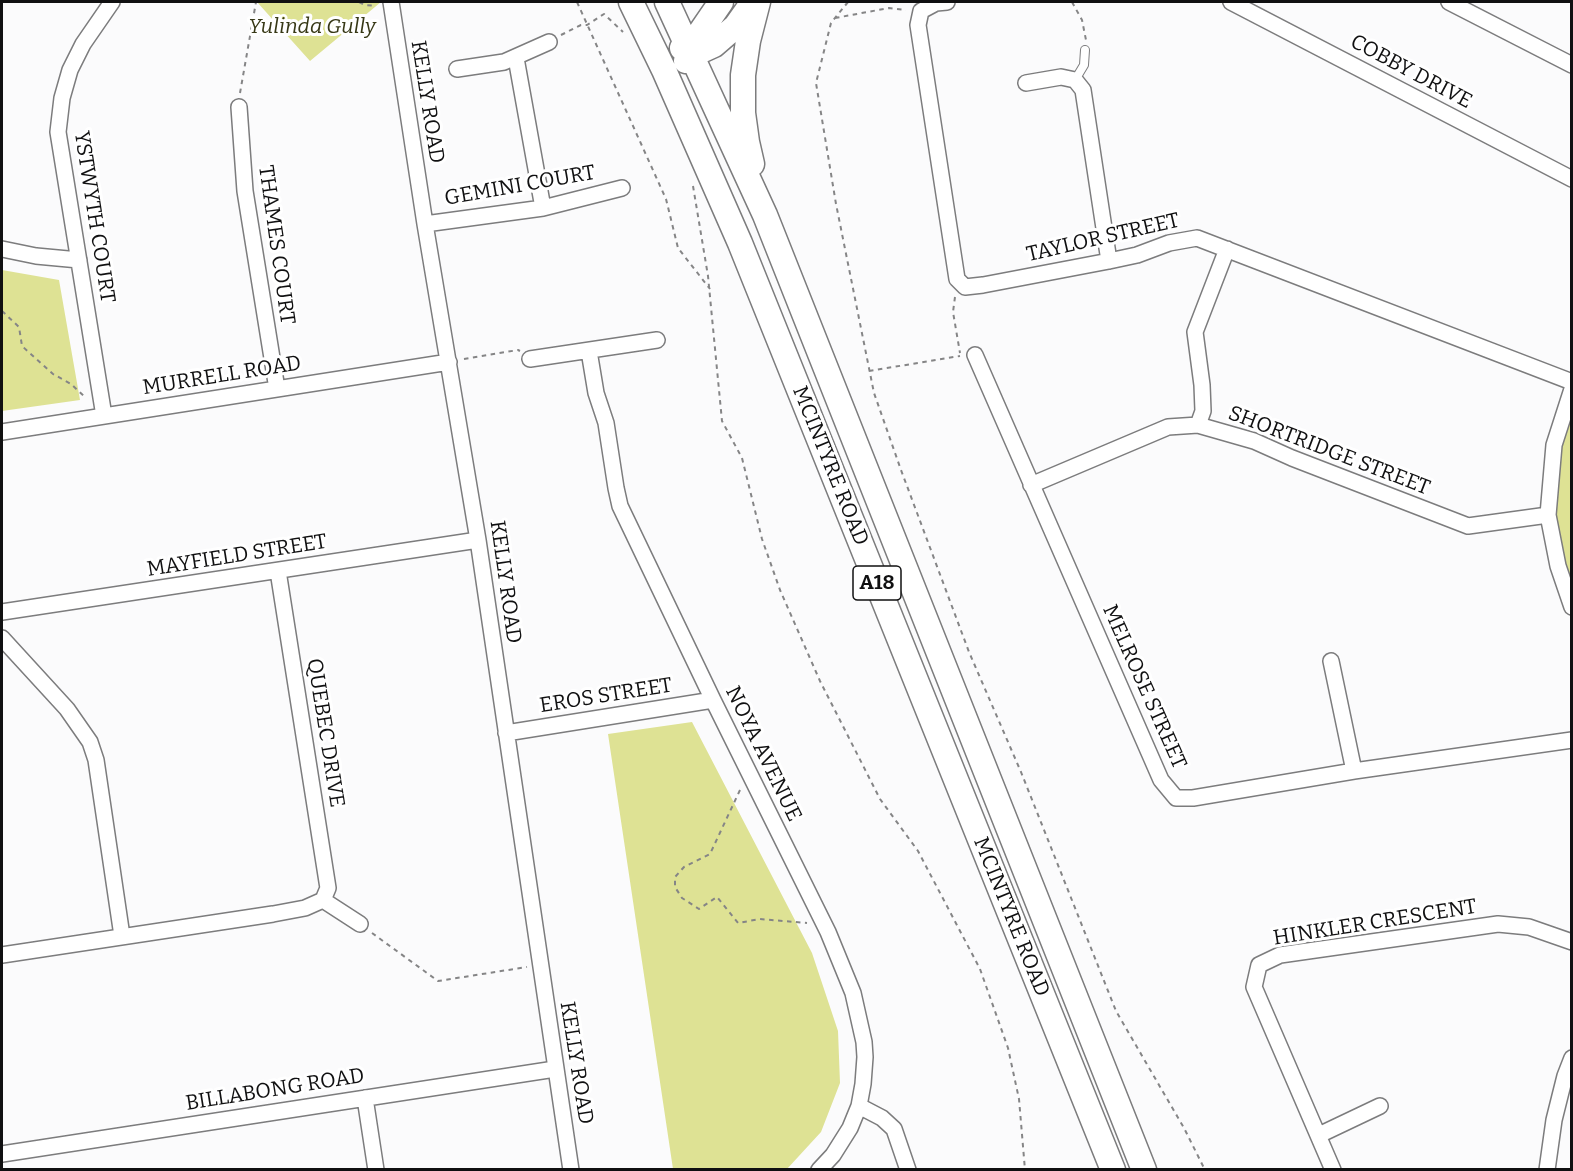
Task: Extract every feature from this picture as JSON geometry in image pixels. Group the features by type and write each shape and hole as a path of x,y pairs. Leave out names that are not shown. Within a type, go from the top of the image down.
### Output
{"main road":[{"path":"632,2 669,39 689,51 703,50 724,38 736,26 753,2"},
{"name":"MCINTYRE ROAD","path":"632,2 740,243 1113,1170"},
{"name":"MCINTYRE ROAD","path":"667,2 765,215 1144,1170"},
{"path":"722,2 689,51 684,73 731,194 740,243"},
{"path":"758,2 745,58 743,112 747,142 765,215"}],"street":[{"name":"YSTWYTH COURT","path":"104,416 58,122 70,70 83,44 112,2"},
{"path":"947,2 936,3 921,11 918,25 957,279"},
{"name":"COBBY DRIVE","path":"1232,2 1572,179"},
{"path":"1449,2 1572,65"},
{"name":"KELLY ROAD","path":"391,5 478,540 571,1170"},
{"path":"457,69 492,65 516,58 549,42"},
{"path":"516,58 543,208"},
{"path":"1026,83 1061,77 1075,80 1083,90 1109,261"},
{"name":"THAMES COURT","path":"239,107 247,207 277,389"},
{"name":"GEMINI COURT","path":"425,224 543,208 622,188"},
{"name":"TAYLOR STREET","path":"957,279 966,287 983,285 1137,255 1169,243 1197,238 1572,381"},
{"path":"2,249 36,256 79,260"},
{"path":"1198,425 1203,411 1195,332 1227,249"},
{"path":"530,359 657,340"},
{"name":"NOYA AVENUE","path":"589,351 596,393 606,423 620,506 825,926 844,968 862,1028 865,1058 859,1106 833,1155 819,1170"},
{"name":"MELROSE STREET","path":"968,355 1031,485 1161,780 1176,798 1193,798 1354,771 1572,740"},
{"name":"MURRELL ROAD","path":"2,432 449,362"},
{"path":"1572,389 1554,445 1548,515 1558,566 1572,607"},
{"name":"SHORTRIDGE STREET","path":"1031,485 1168,427 1198,425 1254,441 1468,526 1548,515"},
{"name":"MAYFIELD STREET","path":"2,612 478,540"},
{"name":"QUEBEC DRIVE","path":"278,572 328,888 323,900"},
{"path":"2,638 67,710 90,742 96,760 122,936"},
{"path":"1331,661 1354,771"},
{"name":"EROS STREET","path":"506,734 713,700"},
{"path":"2,955 273,914 305,908 323,900 360,924"},
{"name":"HINKLER CRESCENT","path":"1333,1170 1254,987 1259,965 1280,955 1498,924 1529,927 1572,942"},
{"path":"1547,1170 1554,1120 1572,1058"},
{"name":"BILLABONG ROAD","path":"2,1154 555,1069"},
{"path":"365,1098 376,1170"},
{"path":"859,1106 882,1118 894,1129 908,1170"},
{"path":"1319,1135 1380,1106"}],"lane":[{"path":"1075,80 1084,65 1086,46"}],"path":[{"path":"239,107 240,85 256,2"},
{"path":"359,2 365,5 391,5"},
{"path":"577,2 666,199 678,248 710,289"},
{"path":"848,2 831,23 816,82 874,393 969,652 1021,772 1116,1011 1184,1128 1205,1170"},
{"path":"1072,2 1085,27 1086,46"},
{"path":"835,18 889,8 921,11"},
{"path":"549,42 581,25 587,25 604,14 628,37"},
{"path":"693,185 710,289 722,421 742,458 762,539 820,681 879,799 918,851 980,969 1010,1058 1019,1099 1025,1170"},
{"path":"869,371 968,355 953,312 957,279"},
{"path":"2,310 19,327 22,346 53,374 71,384 104,416"},
{"path":"449,362 518,350 530,359"},
{"path":"751,776 737,795 710,854 684,867 675,877 675,888 682,898 699,909 717,897 738,923 760,919 781,919 825,926"},
{"path":"360,924 438,981 540,965"}],"green space":[{"name":"Yulinda Gully","path":"257,2 381,2 310,61"},
{"path":"2,270 59,280 80,400 2,411"},
{"path":"1571,389 1571,606 1548,515"},
{"path":"692,722 812,953 838,1031 840,1083 821,1132 787,1169 673,1169 608,734"}]}
